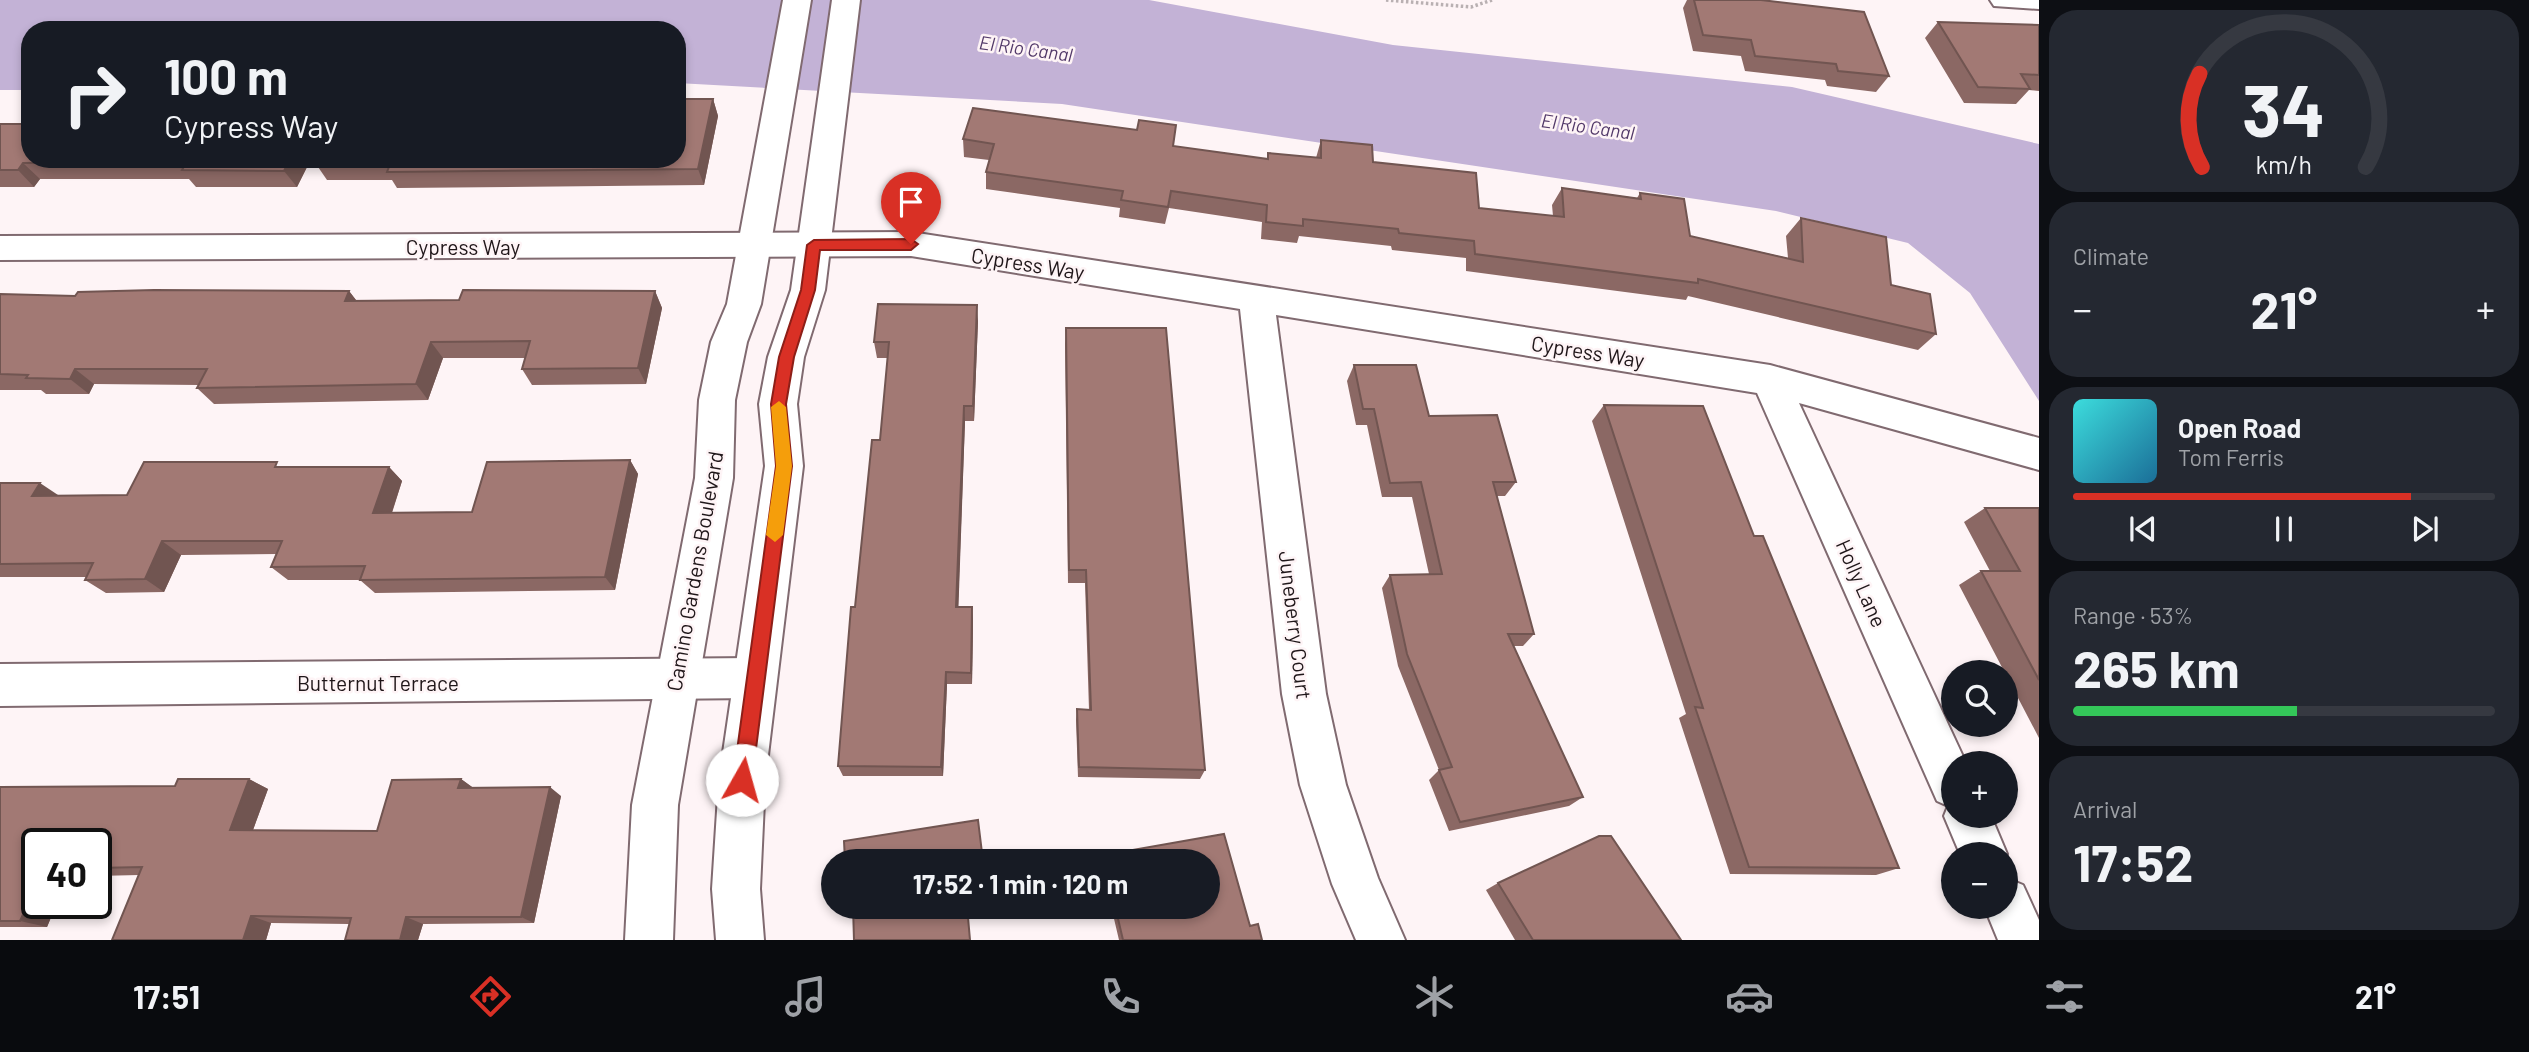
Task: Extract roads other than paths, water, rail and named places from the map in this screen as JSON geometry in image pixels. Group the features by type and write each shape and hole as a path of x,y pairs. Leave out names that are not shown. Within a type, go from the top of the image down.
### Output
{"street":[{"name":"Camino Gardens Boulevard","path":"649,940 655,805 675,681 714,478 717,400 729,342 744,304 797,0"},
{"path":"740,940 736,888 741,793 784,466 778,404 786,357 808,290 846,0"},
{"path":"2004,0 2039,0"},
{"name":"Cypress Way","path":"0,248 911,244 1770,380 2039,454"},
{"name":"Juneberry Court","path":"1256,299 1304,694 1323,785 1356,884 1381,940"},
{"name":"Holly Lane","path":"1770,380 1941,758"},
{"name":"Butternut Terrace","path":"0,685 675,681 755,678"},
{"path":"2014,919 2023,940"}],"water":[{"name":"El Rio Canal","path":"0,0 1149,0 1393,45 1792,87 2039,144 2039,401 1970,293 1908,243 1776,211 1062,104 686,83 686,21 21,21 21,90 0,90"}]}
